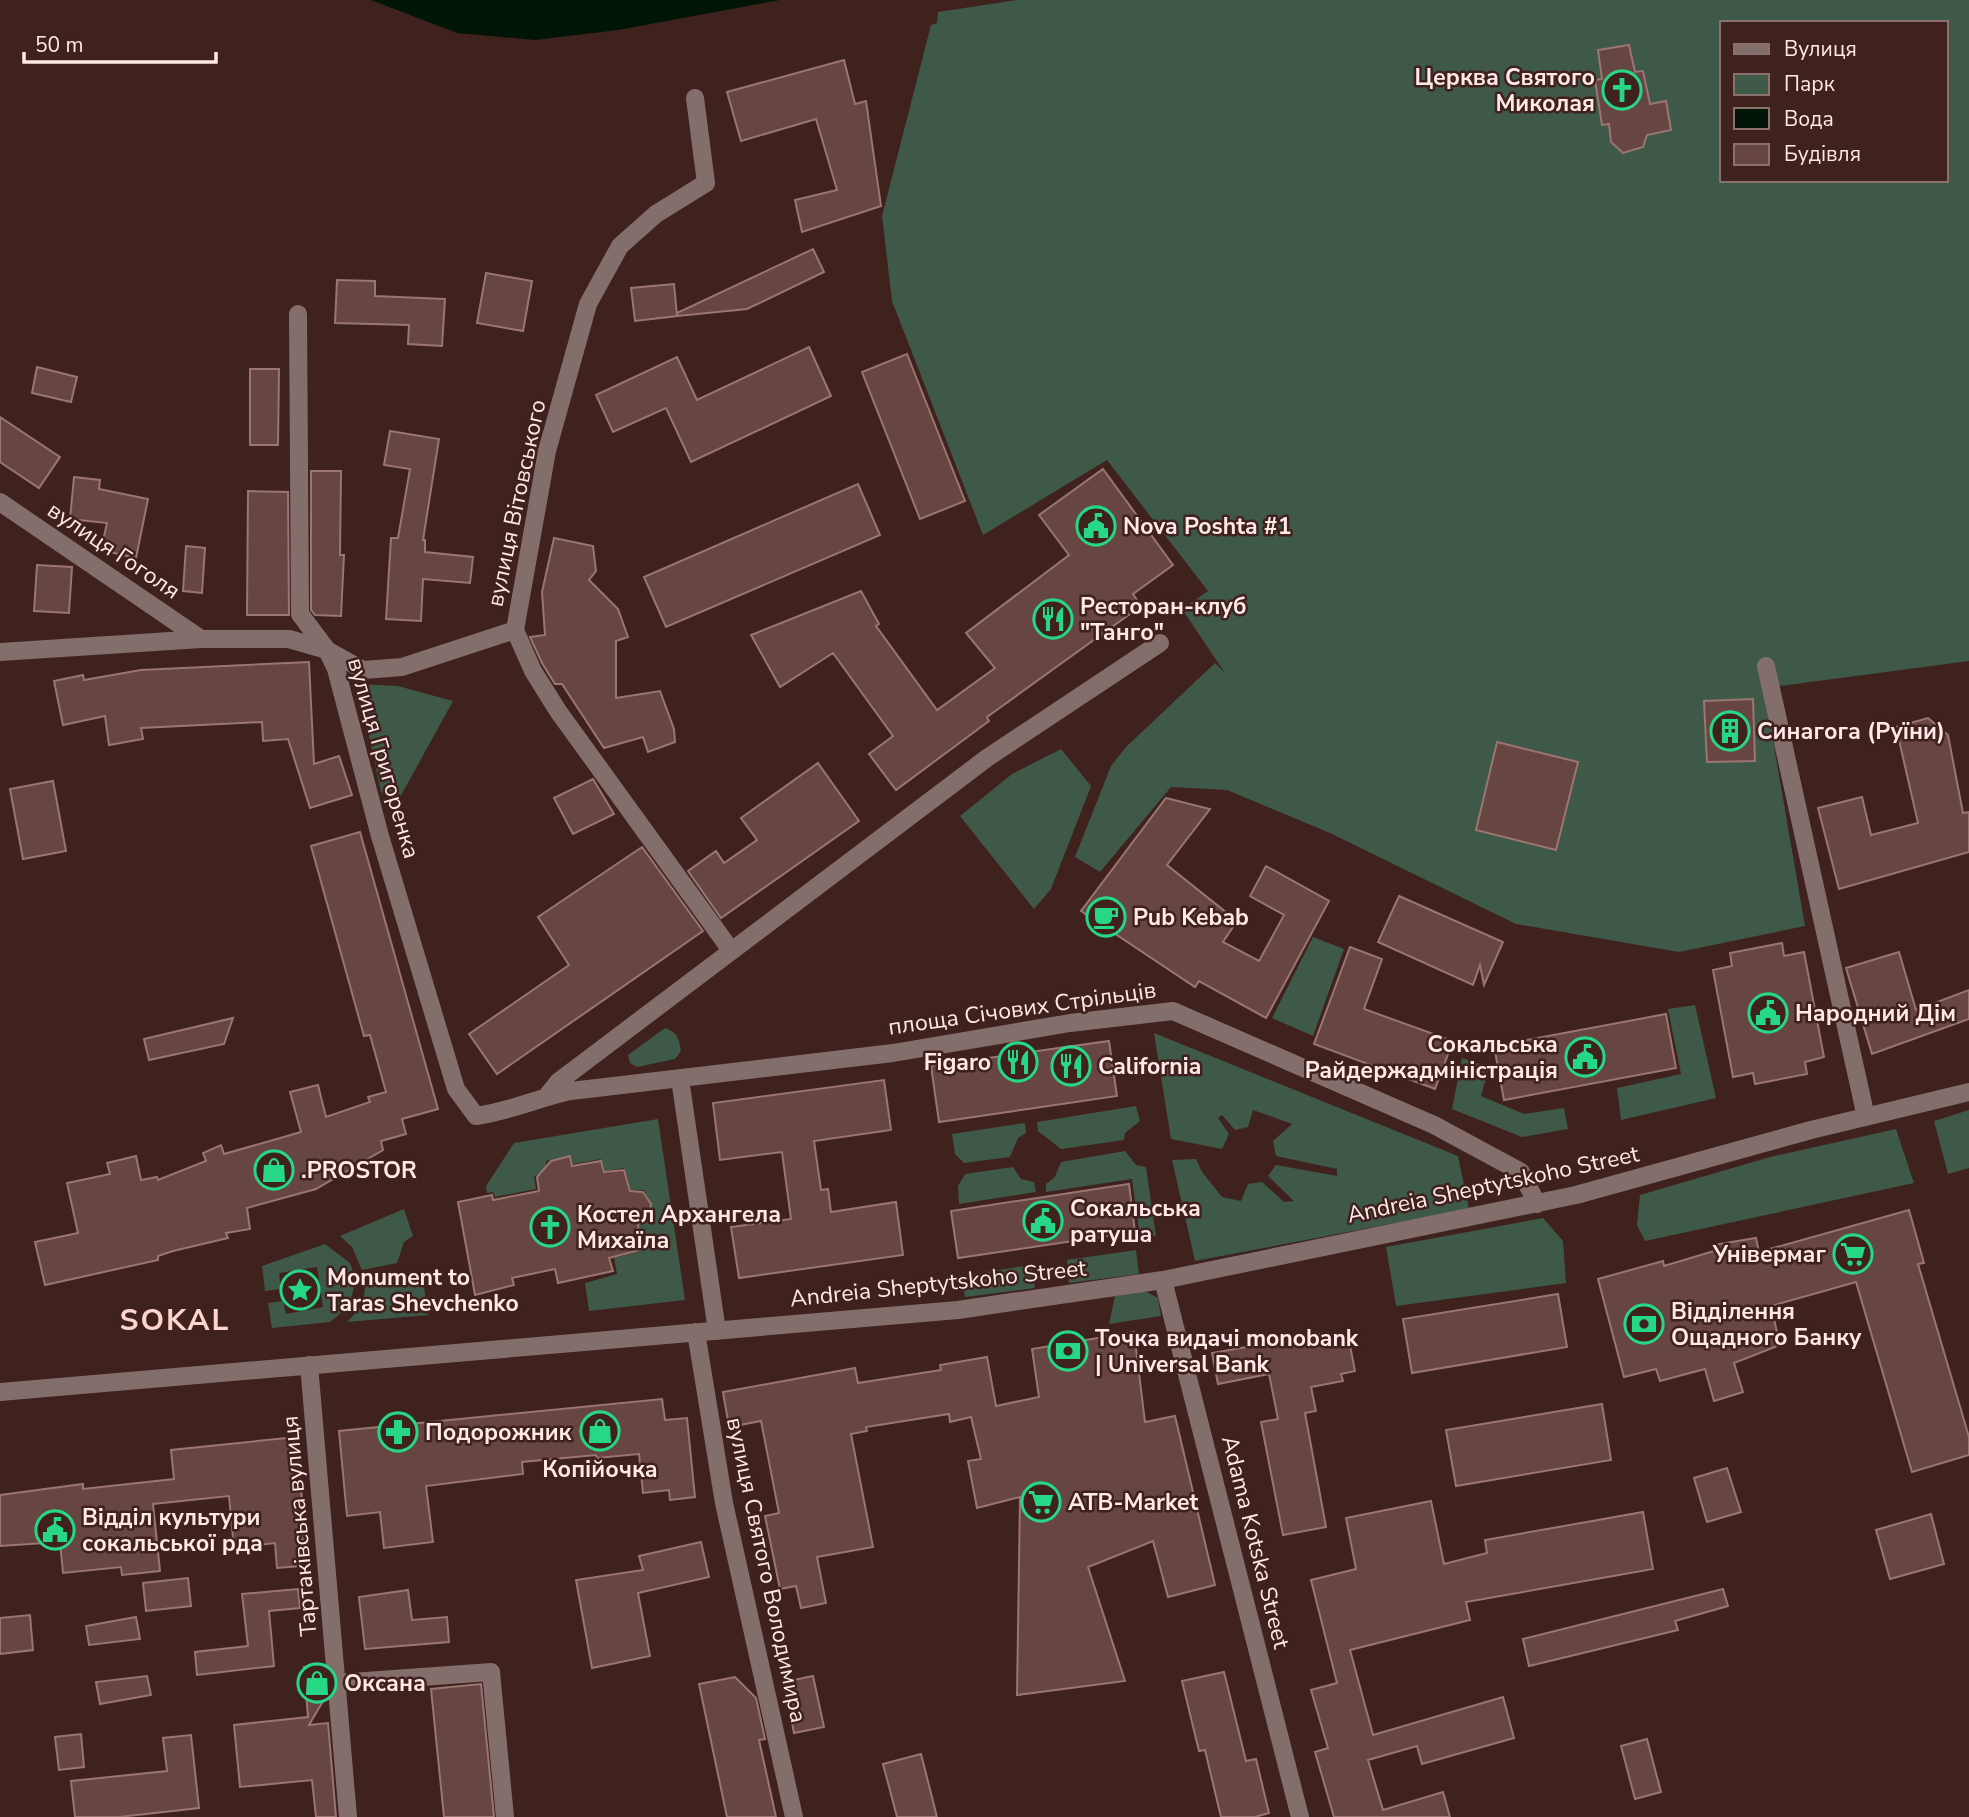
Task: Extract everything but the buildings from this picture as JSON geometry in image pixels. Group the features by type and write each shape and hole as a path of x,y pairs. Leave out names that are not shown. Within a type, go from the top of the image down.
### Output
{"street":[{"name":"вулиця Вітовського","path":"695,98 706,183 656,214 620,246 588,304 547,451 515,630 533,671 558,710 730,949"},
{"name":"вулиця Григоренка","path":"298,314 300,614 327,650 336,669 380,836 456,1089"},
{"name":"вулиця Гоголя","path":"0,502 201,639"},
{"path":"0,652 201,639 289,639 327,650 363,670 402,667 515,630"},
{"name":"площа Січових Стрільців","path":"546,1097 558,1082 730,949 987,758 1160,643"},
{"path":"1766,666 1866,1117"},
{"name":"площа Січових Стрільців","path":"456,1089 476,1116 523,1107 546,1097 893,1053 1070,1023 1173,1011 1434,1125 1489,1154 1521,1172 1537,1204"},
{"path":"680,1079 717,1331"},
{"name":"Andreia Sheptytskoho Street","path":"0,1392 958,1310 1163,1280 1537,1204 1969,1092"},
{"name":"Adama Kotska Street","path":"1163,1280 1300,1817"},
{"name":"вулиця Святого Володимира","path":"696,1332 724,1503 794,1817"},
{"name":"Тартаківська вулиця","path":"309,1365 348,1817"},
{"path":"338,1683 491,1672 505,1817"}],"green space":[{"path":"1017,0 1969,0 1969,661 1764,688 1805,926 1679,952 1516,924 1330,833 1227,790 1171,787 1100,872 1075,857 1111,766 1126,747 1215,663 1225,673 1182,609 1208,591 1107,460 983,535 892,301 882,216 931,25 937,23 938,12"},
{"path":"358,684 398,686 453,701 399,799 381,792"},
{"path":"1061,749 1091,786 1051,889 1034,909 960,816 1012,774"},
{"path":"1313,937 1344,949 1313,1036 1272,1018"},
{"path":"1695,1005 1716,1098 1621,1120 1617,1088 1681,1074 1668,1009"},
{"path":"665,1028 677,1036 679,1042 681,1051 675,1059 637,1067 630,1063 628,1055"},
{"path":"1154,1033 1458,1156 1469,1209 1195,1261 1172,1160 1196,1159 1202,1172 1222,1197 1241,1201 1248,1184 1262,1182 1284,1202 1294,1201 1268,1176 1276,1165 1337,1176 1337,1169 1276,1156 1273,1141 1292,1124 1253,1110 1248,1127 1235,1130 1222,1115 1218,1118 1229,1134 1222,1149 1171,1139"},
{"path":"1462,1058 1489,1067 1481,1096 1524,1114 1564,1108 1568,1129 1522,1137 1452,1109"},
{"path":"1136,1106 1140,1121 1125,1133 1124,1140 1061,1149 1038,1131 1037,1122"},
{"path":"1969,1110 1969,1168 1948,1174 1934,1121"},
{"path":"658,1119 685,1300 589,1311 585,1283 617,1274 614,1258 641,1251 639,1225 650,1220 651,1204 644,1190 631,1190 624,1168 605,1171 601,1159 573,1164 571,1155 546,1161 546,1170 534,1177 536,1189 495,1197 493,1192 487,1193 486,1186 514,1143"},
{"path":"1025,1123 1026,1133 1018,1138 1010,1157 964,1163 955,1154 952,1134"},
{"path":"1896,1129 1914,1183 1645,1241 1637,1225 1640,1195 1770,1157"},
{"path":"1125,1151 1136,1165 1146,1167 1156,1236 1140,1238 1132,1179 1046,1192 1046,1184 1055,1177 1061,1162"},
{"path":"1013,1167 1021,1179 1034,1182 1036,1192 959,1204 958,1186 965,1174"},
{"path":"404,1209 413,1236 404,1242 397,1263 362,1270 352,1247 340,1236"},
{"path":"1543,1218 1563,1241 1566,1283 1396,1306 1386,1247"},
{"path":"325,1244 350,1263 354,1289 348,1303 330,1322 272,1328 268,1303 283,1301 286,1314 323,1307 317,1267 279,1273 281,1289 265,1291 262,1266"},
{"path":"1136,1250 1139,1274 1069,1283 1067,1260"},
{"path":"1031,1265 1035,1288 965,1297 961,1276"},
{"path":"400,1273 412,1286 424,1287 428,1315 347,1322 362,1304 364,1280"},
{"path":"1145,1291 1158,1298 1161,1316 1109,1324 1115,1296"}],"water":[{"path":"371,0 780,0 618,30 535,40 457,33"}],"place":[{"name":"Церква Святого Миколая","path":"1622,90"},
{"name":"Nova Poshta #1","path":"1096,526"},
{"name":"Ресторан-клуб \"Танго\"","path":"1053,619"},
{"name":"Синагога (Руїни)","path":"1730,731"},
{"name":"Pub Kebab","path":"1106,917"},
{"name":"Народний Дім","path":"1768,1013"},
{"name":"Сокальська Райдержадміністрація","path":"1585,1057"},
{"name":"Figaro","path":"1018,1062"},
{"name":"California","path":"1071,1066"},
{"name":".PROSTOR","path":"274,1170"},
{"name":"Сокальська ратуша","path":"1043,1221"},
{"name":"Костел Архангела Михаїла","path":"550,1227"},
{"name":"Універмаг","path":"1853,1254"},
{"name":"Monument to Taras Shevchenko","path":"300,1290"},
{"name":"Відділення Ощадного Банку","path":"1644,1324"},
{"name":"Точка видачі monobank | Universal Bank","path":"1068,1351"},
{"name":"Копійочка","path":"600,1431"},
{"name":"Подорожник","path":"398,1432"},
{"name":"ATB-Market","path":"1041,1502"},
{"name":"Відділ культури сокальської рда","path":"55,1530"},
{"name":"Оксана","path":"317,1683"}],"district":[{"name":"SOKAL","path":"175,1320"}]}
